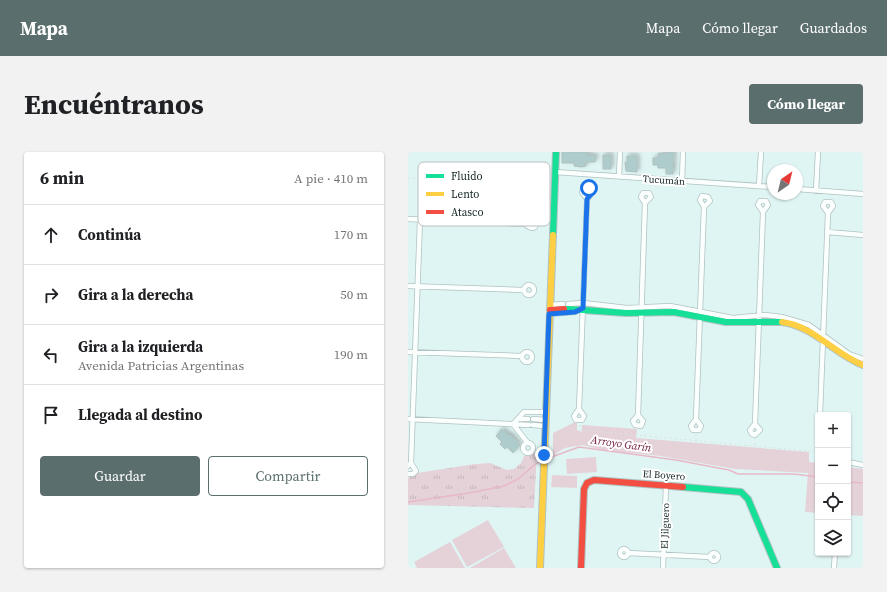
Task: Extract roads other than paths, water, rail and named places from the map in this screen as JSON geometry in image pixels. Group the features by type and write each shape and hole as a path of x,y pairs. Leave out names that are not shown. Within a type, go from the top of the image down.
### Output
{"street":[{"path":"540,568 556,152"},
{"path":"619,176 620,152"},
{"path":"682,152 682,181"},
{"path":"759,186 761,152"},
{"path":"816,191 818,152"},
{"name":"Tucumán","path":"555,172 767,187"},
{"path":"803,190 863,194"},
{"path":"579,409 584,416 580,421 576,420 574,416 579,409 587,199"},
{"path":"638,415 643,422 639,426 635,425 633,421 638,415 646,203"},
{"path":"696,431 693,430 691,426 696,419 704,207"},
{"path":"755,435 752,434 750,430 755,424 763,212"},
{"path":"820,412 828,213"},
{"path":"408,219 418,220"},
{"path":"408,474 413,474 416,471 409,464 420,226"},
{"path":"827,232 863,235"},
{"path":"408,286 523,290"},
{"path":"550,309 575,312 583,306"},
{"path":"550,309 583,306 627,313 642,310 700,314 725,322 759,318 773,320 796,325 823,337 849,354 863,359"},
{"path":"823,337 843,356 863,365"},
{"path":"408,352 521,356"},
{"path":"514,424 524,412 546,412"},
{"path":"410,419 531,425 545,423"},
{"path":"518,419 531,419 545,423"},
{"path":"514,424 527,442"},
{"path":"851,462 863,464"},
{"name":"El Boyero","path":"581,568 583,493 587,483 594,480 735,490 745,495 777,568"},
{"name":"El Jilguero","path":"663,568 666,485"},
{"path":"628,553 710,557"},
{"path":"834,568 835,556"}],"waterway":[{"name":"Arroyo Garín","path":"546,459 579,447 676,460 729,470 738,474 794,474 815,477"},
{"name":"Arroyo Garín","path":"408,502 504,486 518,479 542,460"},
{"name":"Arroyo Garín","path":"851,482 863,483"}]}
